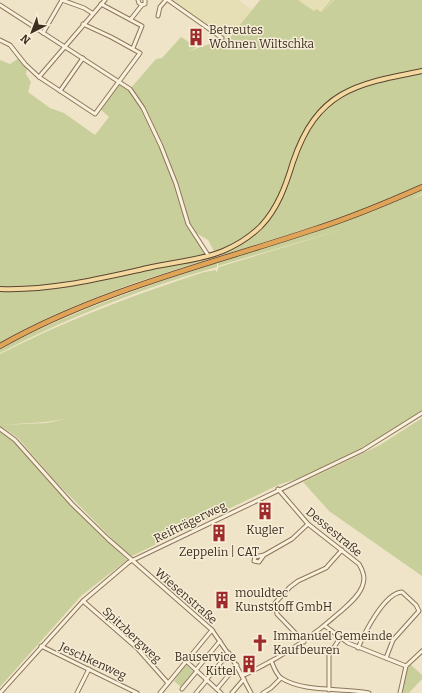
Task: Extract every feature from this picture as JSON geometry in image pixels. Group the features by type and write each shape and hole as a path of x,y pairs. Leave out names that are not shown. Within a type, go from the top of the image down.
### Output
{"highway":[{"path":"0,346 54,318 126,290 313,230 372,208 422,186"}],"main road":[{"path":"0,289 32,289 71,284 208,255 238,244 257,230 266,220 282,193 304,134 321,110 341,94 362,84 422,71"}],"street":[{"path":"43,33 62,0 84,8 92,13"},
{"path":"39,77 92,13 105,0"},
{"path":"138,0 138,3 142,5"},
{"path":"131,20 142,5 145,4 145,0"},
{"path":"158,16 160,7 167,0 222,38"},
{"path":"101,4 142,26 133,48"},
{"path":"0,5 64,48 83,58 130,89 143,108 176,184 188,224 208,255"},
{"path":"0,40 10,46 25,64 39,77 95,114 140,53 133,48 83,24"},
{"path":"60,91 83,58"},
{"name":"Reifträgerweg","path":"0,692 82,601 130,560 378,442 422,413"},
{"name":"Wiesenstraße","path":"0,429 15,440 72,504 109,541 212,630 237,666 250,693"},
{"name":"Dessestraße","path":"243,678 272,663 325,626 358,594 364,579 362,568 342,550 308,524 278,489"},
{"path":"264,555 299,535 308,524"},
{"path":"304,642 277,614 275,603 298,581 326,568 342,550"},
{"path":"358,648 369,623 375,614 398,592 402,592 416,605 419,611 393,640 386,658"},
{"name":"Spitzbergweg","path":"82,601 136,648 168,683"},
{"path":"325,626 340,638 358,648 406,666"},
{"path":"160,693 212,630"},
{"path":"329,690 329,656 340,638"},
{"path":"182,689 220,641"},
{"name":"Jeschkenweg","path":"41,646 137,693"},
{"path":"400,693 406,666 422,651"},
{"path":"196,693 229,653"},
{"path":"186,660 221,693"},
{"path":"272,663 281,678 307,691 329,690 369,693"},
{"path":"217,689 237,666"},
{"path":"77,693 89,669"},
{"path":"232,693 243,678"},
{"path":"263,693 271,688 281,678"}],"shaded area":[{"path":"169,0 238,0 252,10 230,36 222,38"},
{"path":"298,0 331,0 321,12 314,11"}],"green space":[{"path":"260,0 298,0 314,11 316,9 321,12 331,0 333,0 323,12 334,0 422,0 422,184 370,206 317,225 155,276 102,295 50,317 0,343 0,291 50,288 209,257 238,246 258,231 267,221 266,219 249,235 236,243 215,253 208,240 194,232 204,251 203,256 50,286 0,288 0,60 10,64 19,58 27,68 26,74 31,82 28,92 50,108 64,113 95,135 109,117 100,109 119,81 130,89 156,59 162,58 181,37 197,47 189,51 230,37"},
{"path":"422,189 422,194 411,199 422,195 422,411 377,440 300,478 278,485 130,557 55,481 18,438 2,427 24,446 72,502 16,440 0,428 0,354 75,319 126,299 204,272 216,270 216,273 219,267 344,229 218,266 218,263 344,222","holes":["64,419 47,423 0,425 46,422"]},
{"path":"217,263 217,267 161,284 106,304 52,327 0,353 0,348 85,309"},
{"path":"422,418 422,576 329,511 303,482 380,445"},
{"path":"0,430 22,448 55,488 127,560 81,596 0,687"},
{"path":"410,664 422,675 422,679 409,693 402,693 404,677"},
{"path":"186,665 194,672 181,687 174,681"}],"place":[{"name":"Betreutes Wohnen Wiltschka","path":"196,37"},
{"name":"Kugler","path":"265,511"},
{"name":"Zeppelin | CAT","path":"219,533"},
{"name":"mouldtec Kunststoff GmbH","path":"222,600"},
{"name":"Immanuel Gemeinde Kaufbeuren","path":"260,643"},
{"name":"Bauservice Kittel","path":"249,664"}]}
